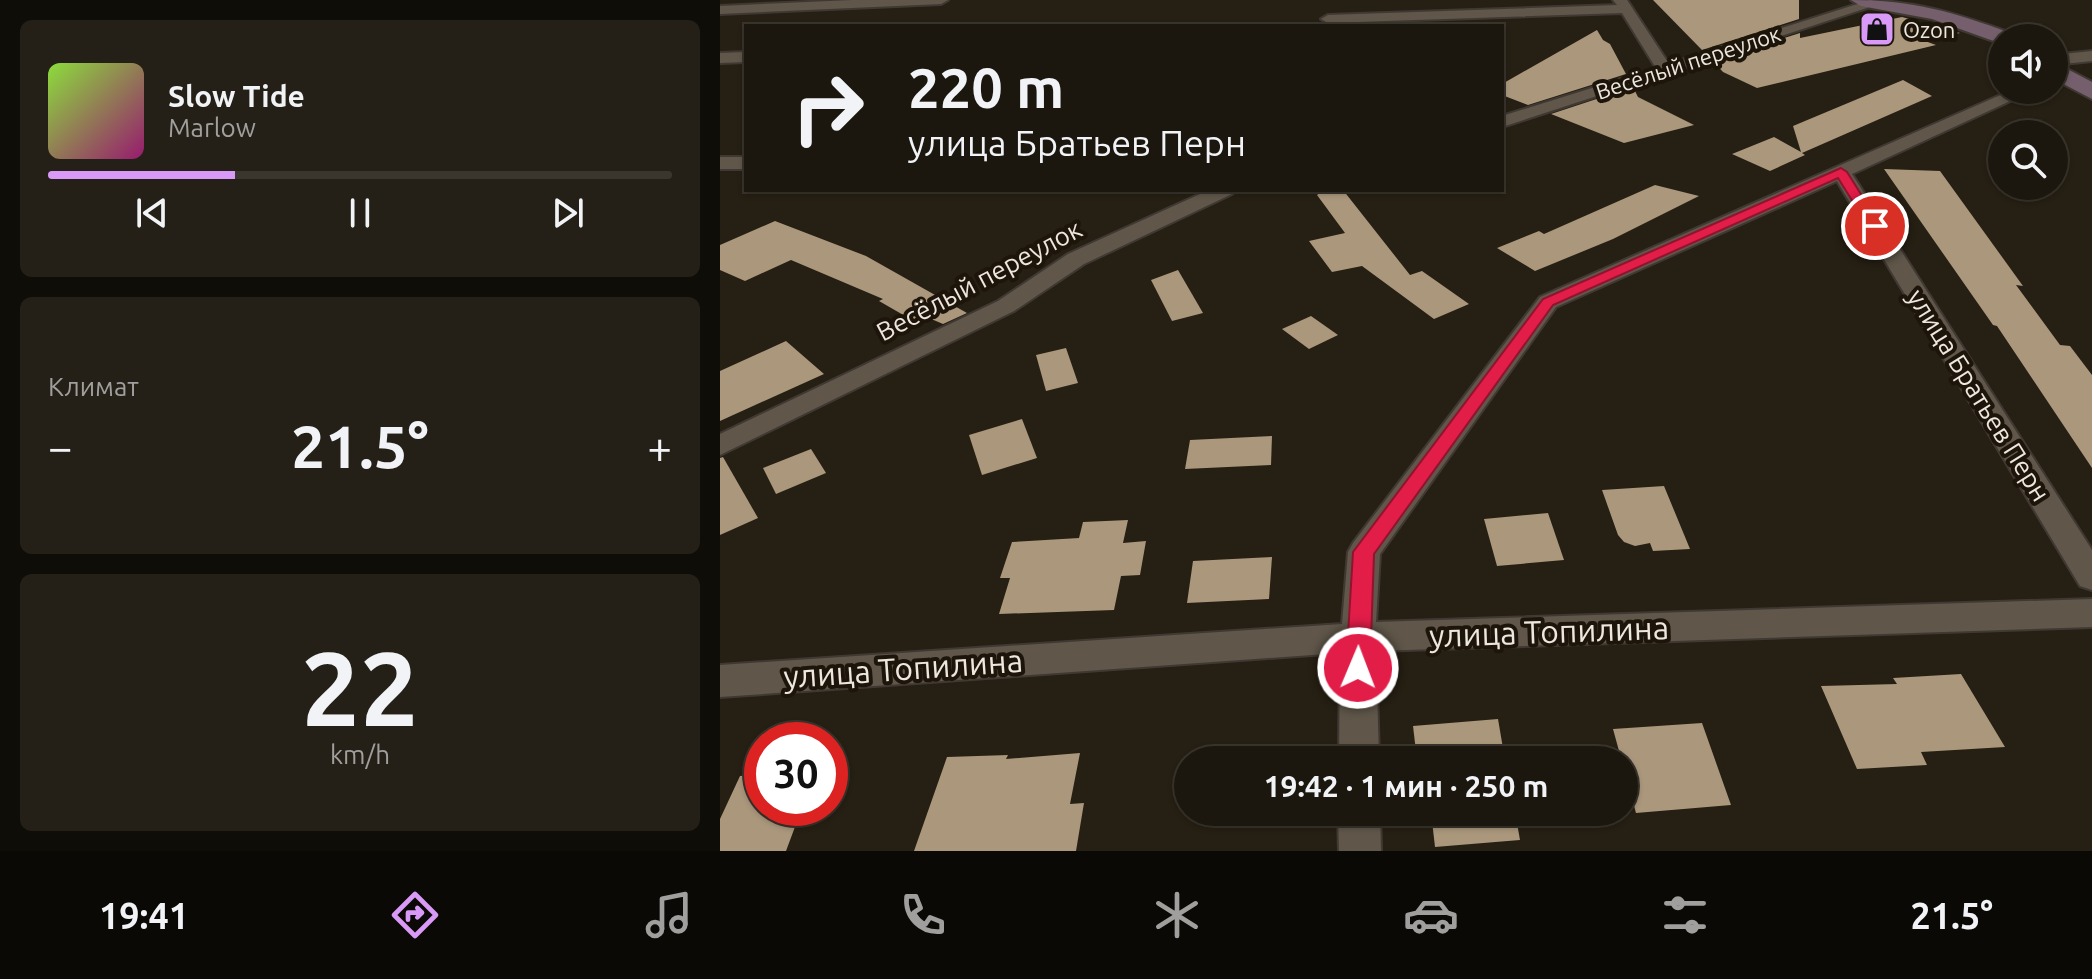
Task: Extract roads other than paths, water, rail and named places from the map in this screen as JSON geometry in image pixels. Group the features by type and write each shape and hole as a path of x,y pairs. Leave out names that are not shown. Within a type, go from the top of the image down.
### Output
{"main road":[{"path":"1868,1 1937,14 1988,33"},
{"path":"2068,77 2092,92"}],"street":[{"path":"720,10 941,0"},
{"path":"1328,0 1328,22 1623,5 1665,70"},
{"name":"Весёлый переулок","path":"1504,121 1868,1"},
{"path":"2068,65 2092,56"},
{"path":"720,58 744,57"},
{"path":"1359,746 1358,637 1364,552 1548,302 1994,104"},
{"path":"720,163 744,163"},
{"name":"улица Братьев Перн","path":"1841,172 2092,577"},
{"name":"Весёлый переулок","path":"720,446 1006,306 1076,259 1221,192"},
{"name":"улица Топилина","path":"720,681 1358,637 2092,613"},
{"path":"1359,826 1360,851"}],"place":[{"name":"Ozon","path":"1877,29"}]}
